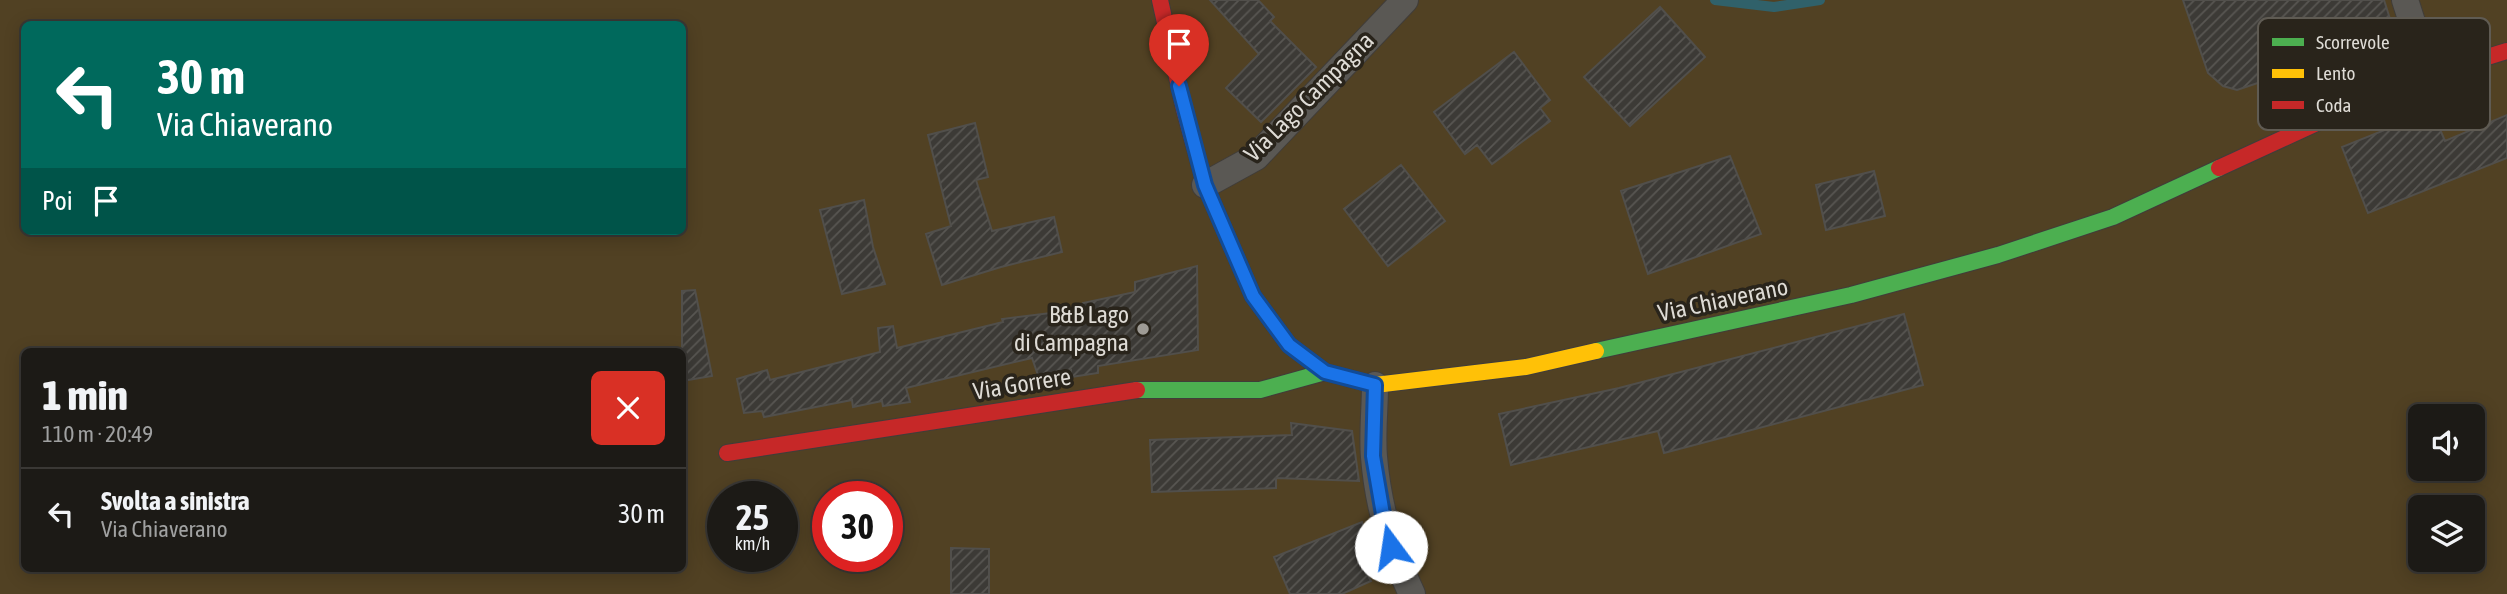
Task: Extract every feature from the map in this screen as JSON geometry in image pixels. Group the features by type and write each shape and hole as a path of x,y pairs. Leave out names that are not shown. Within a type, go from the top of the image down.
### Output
{"street":[{"name":"Via Chiaverano","path":"1160,0 1184,109 1205,185 1253,296 1289,345 1325,372 1375,385 1527,367 1851,295 1998,255 2113,217 2301,130"},
{"name":"Via Lago Campagna","path":"1205,185 1255,157 1405,0"},
{"path":"2405,0 2411,18"},
{"name":"Via Chiaverano","path":"2490,56 2507,51"},
{"name":"Via Gorrere","path":"727,453 1129,390 1260,390 1325,372"},
{"path":"1375,385 1373,456 1384,520 1391,547 1412,594"}],"shaded area":[{"path":"0,0 2507,0 2507,594 0,594"}],"building":[{"path":"1210,0 1258,0 1274,17 1270,21 1316,67 1261,122 1226,88 1259,54"},
{"path":"2183,0 2384,0 2390,18 2258,18 2258,83 2237,90 2223,86 2208,73"},
{"path":"1660,7 1705,57 1630,126 1584,77"},
{"path":"1514,52 1550,100 1540,108 1550,121 1492,164 1477,145 1465,154 1434,112"},
{"path":"2507,115 2507,158 2368,213 2342,147 2384,130 2440,130 2445,141 2471,130 2490,130 2490,122"},
{"path":"975,123 988,177 976,180 992,231 1054,217 1062,252 942,285 926,234 951,226 928,135"},
{"path":"1730,156 1761,234 1648,274 1621,191"},
{"path":"1401,165 1445,221 1388,266 1344,209"},
{"path":"1874,171 1885,216 1826,230 1816,185"},
{"path":"864,200 873,247 885,284 842,294 820,210"},
{"path":"1197,266 1198,350 1098,366 1098,373 1071,377 1071,370 1039,378 1032,358 906,388 910,402 883,406 882,401 853,407 852,400 764,417 762,411 744,413 737,379 767,370 770,380 880,352 878,328 893,326 897,348 1003,322 1002,319 1084,309 1083,303 1135,292 1135,282"},
{"path":"695,290 712,376 686,380 686,348 682,348 682,291"},
{"path":"1904,314 1923,385 1664,453 1658,431 1511,465 1499,414 1619,388"},
{"path":"1291,423 1352,431 1359,481 1276,478 1276,488 1152,492 1150,440 1292,435"},
{"path":"1362,522 1378,566 1365,571 1371,581 1342,594 1290,594 1274,557"},
{"path":"951,548 989,549 989,594 951,594"}],"waterway":[{"path":"1715,0 1774,7 1820,0"}],"traffic: fast":[{"path":"1596,351 1851,295 1998,255 2113,217 2219,168"},
{"path":"1137,390 1260,390 1325,372"}],"traffic: slow":[{"path":"1253,296 1289,345 1325,372 1375,385 1526,367 1596,351"}],"traffic: jam":[{"path":"1160,0 1184,109 1205,185 1253,296"},
{"path":"2490,56 2507,51"},
{"path":"2219,168 2302,130"},
{"path":"727,453 1137,390"}],"place":[{"name":"B&B Lago di Campagna","path":"1143,329"}],"route":[{"path":"1179,86 1205,185 1253,296 1289,345 1325,372 1375,385 1373,456 1391,547"}]}
